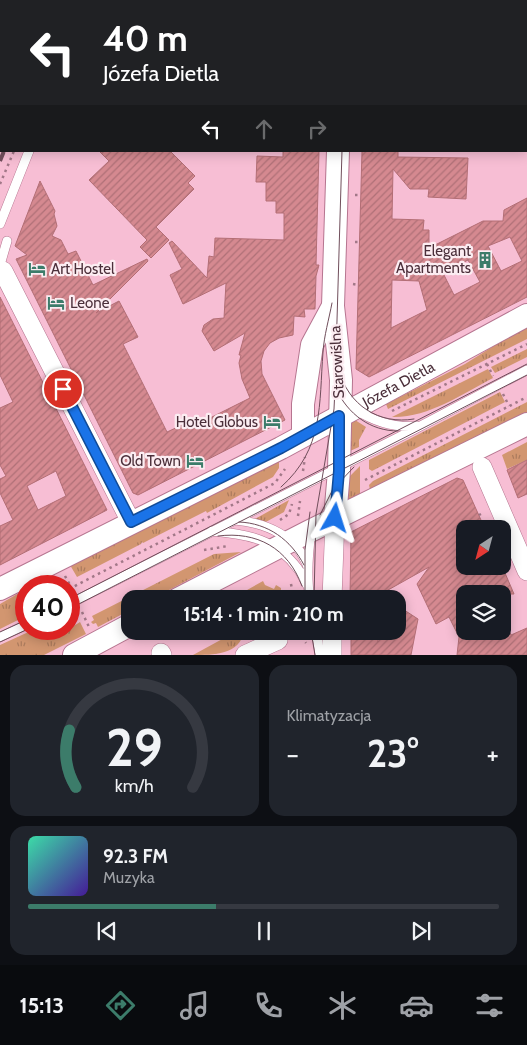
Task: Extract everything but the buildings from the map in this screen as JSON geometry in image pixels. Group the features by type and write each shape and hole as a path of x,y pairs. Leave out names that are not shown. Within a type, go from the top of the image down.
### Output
{"street":[{"name":"Starowiślna","path":"332,590 335,518 346,412 333,306 338,152"},
{"path":"1,268 131,522"},
{"name":"Starowiślna","path":"303,435 303,404 312,345 333,306"},
{"name":"Józefa Dietla","path":"0,589 303,435 527,315"},
{"path":"195,590 311,530 527,424"},
{"path":"482,467 500,520"},
{"path":"511,551 527,571"},
{"path":"76,655 121,630"},
{"path":"245,655 283,640"},
{"path":"332,640 332,655"}],"lane":[{"path":"0,224 30,152"},
{"path":"1,268 4,246"},
{"path":"80,598 527,370"},
{"path":"346,412 385,424 406,427 422,425"},
{"path":"235,520 268,527 284,544 308,586"},
{"path":"309,590 308,566 311,530"},
{"path":"212,531 253,536 284,544 304,555 308,566"},
{"path":"0,637 15,630"},
{"path":"318,640 320,655"}],"path":[{"path":"0,184 14,152"},
{"path":"355,195 360,195"},
{"path":"355,242 360,242"},
{"path":"353,284 358,285"},
{"path":"387,412 395,410 527,344"},
{"path":"365,480 527,396"},
{"path":"80,583 275,483 285,469"},
{"path":"277,522 289,514 293,500"},
{"path":"200,552 234,545"}],"green space":[{"path":"527,325 527,339 388,409 386,404 465,364"},
{"path":"527,349 527,357 495,373 491,367"},
{"path":"488,369 493,378 457,398 419,414 392,417"},
{"path":"500,392 505,402 372,471 369,469 369,460"},
{"path":"527,402 527,414 370,490 369,485 373,481"},
{"path":"355,420 366,427 359,440 359,447 350,451 347,424"},
{"path":"527,442 527,460 507,469 502,455"},
{"path":"279,459 279,468 273,477 207,513 206,511 142,542 80,575 76,575 70,565"},
{"path":"360,466 360,496 348,502 348,478"},
{"path":"289,500 284,512 264,523 253,520"},
{"path":"241,552 169,590 143,590 214,554"},
{"path":"263,581 265,585 274,589 276,585 281,588 281,590 247,590"},
{"path":"15,595 15,622 0,629 0,604"},
{"path":"121,601 121,615 98,627 96,623 93,624 91,622 94,620 92,616"},
{"path":"80,622 86,634 80,637"},
{"path":"15,638 15,640 74,640 44,655 0,655 0,645"},
{"path":"220,640 240,640 237,645 225,652 193,655"}],"tram line":[{"path":"314,590 316,514 334,409 342,152"},
{"path":"281,487 295,472 305,457 317,425 325,334 332,303"},
{"path":"80,593 527,364"},
{"path":"339,370 343,382 350,393 367,410 389,419 414,419"},
{"path":"80,603 527,375"},
{"path":"336,389 347,406 361,419 378,428 398,431"},
{"path":"320,515 333,489 354,467"},
{"path":"305,590 305,550 310,512"},
{"path":"239,522 260,526 278,534 299,556 304,565"},
{"path":"218,536 246,536 269,545 280,552 288,561 302,586"},
{"path":"0,632 15,625"},
{"path":"0,642 15,635"},
{"path":"312,640 315,655"}],"railway":[{"path":"0,161 4,152"}],"place":[{"name":"Elegant Apartments","path":"485,260"},
{"name":"Art Hostel","path":"37,269"},
{"name":"Leone","path":"56,303"},
{"name":"Hotel Globus","path":"272,422"},
{"name":"Old Town","path":"195,461"}],"route":[{"path":"63,389 131,522 281,448 339,416 339,471 335,518"}]}
